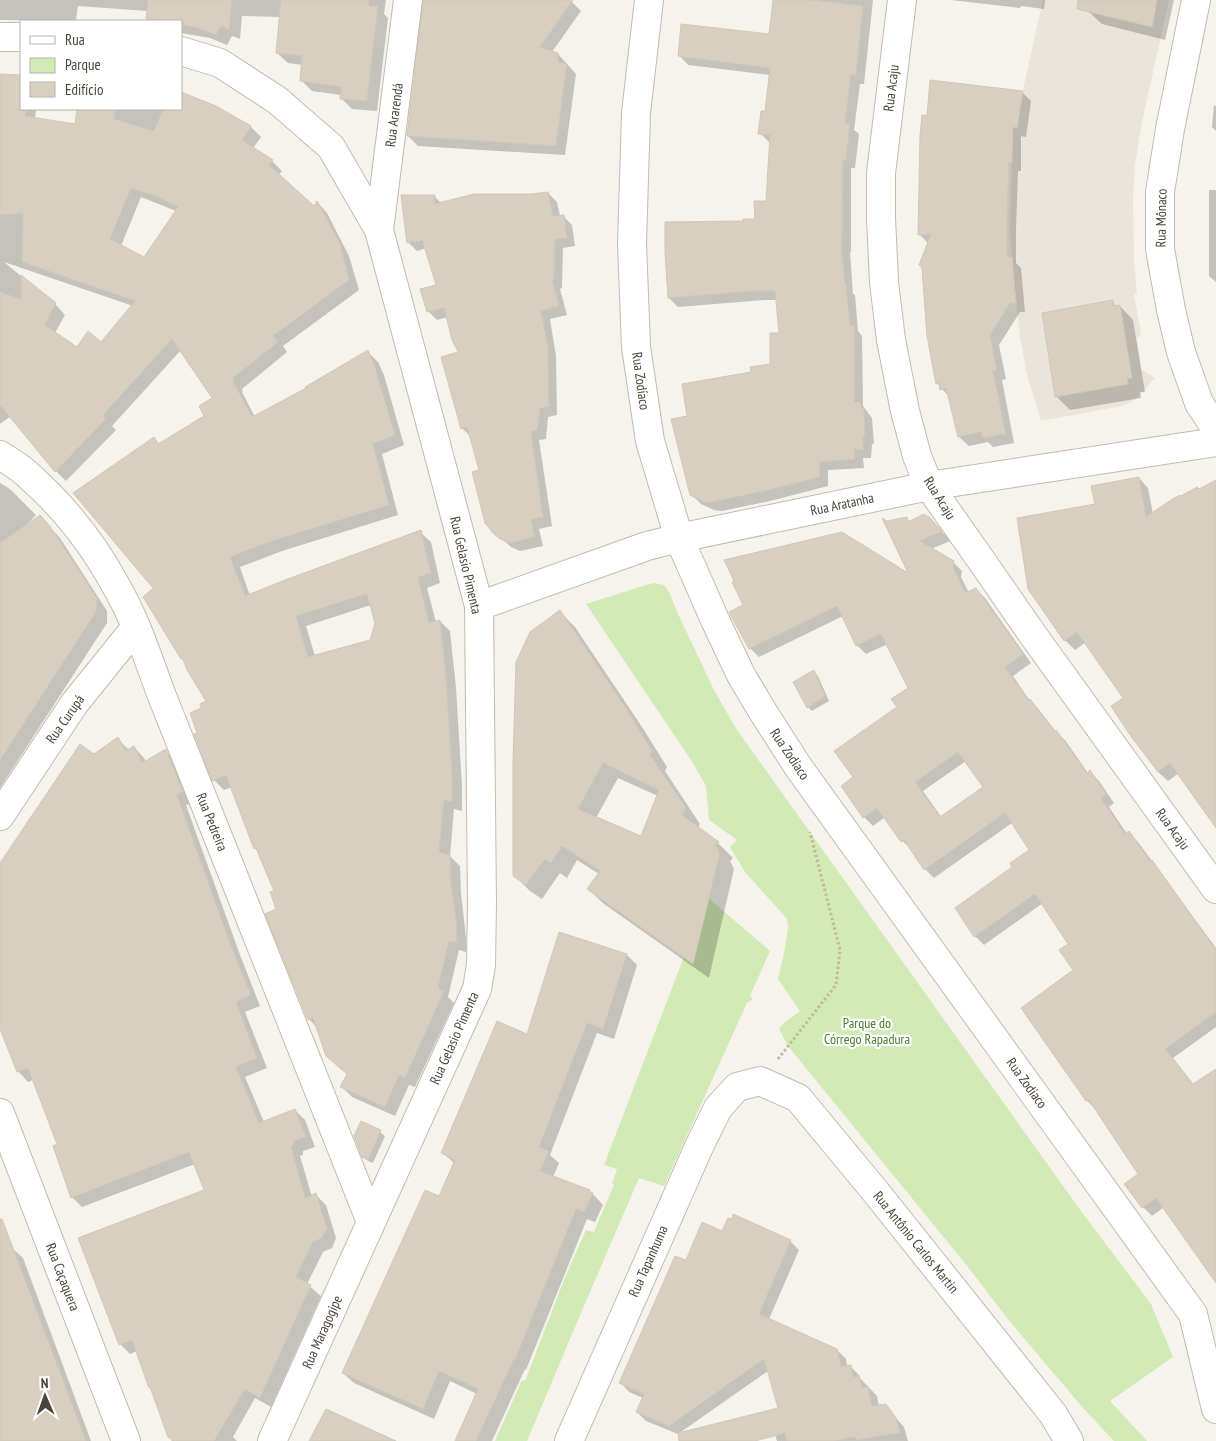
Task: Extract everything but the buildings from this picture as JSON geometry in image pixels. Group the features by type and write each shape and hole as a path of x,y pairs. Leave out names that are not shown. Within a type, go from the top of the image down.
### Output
{"street":[{"name":"Rua Ararendá","path":"380,230 408,0"},
{"name":"Rua Zodíaco","path":"649,0 636,123 632,243 636,347 650,441 679,538 740,675 794,760 1193,1314 1216,1408"},
{"name":"Rua Acaju","path":"902,0 881,173 881,218 884,282 891,340 905,411 917,456 929,486 1033,635 1216,889"},
{"name":"Rua Mônaco","path":"1196,0 1170,129 1160,192 1160,249 1181,352 1199,403 1216,428"},
{"path":"0,37 20,37"},
{"name":"Rua Gelasio Pimenta","path":"182,51 220,63 277,100 331,147 380,230 479,606 481,965 477,989 371,1222"},
{"name":"Rua Aratanha","path":"479,606 647,546 679,538 929,486 1216,442"},
{"name":"Rua Pedreira","path":"0,455 28,474 66,513 116,586 136,627 371,1222"},
{"name":"Rua Curupá","path":"0,816 74,704 136,627"},
{"name":"Rua Tapanhuma","path":"569,1441 718,1108 748,1084"},
{"name":"Rua Antônio Carlos Martin","path":"748,1084 798,1098 875,1191 1053,1414 1069,1441"},
{"name":"Rua Caçaquera","path":"0,1113 126,1441"},
{"name":"Rua Maragogipe","path":"272,1441 371,1222"},
{"path":"1193,1314 1216,1328"}],"path":[{"path":"748,1084 836,985 840,950 809,830"}],"shaded area":[{"path":"1043,0 1169,0 1142,122 1135,165 1133,200 1134,261 1137,293 1134,294 1141,334 1137,338 1141,369 1155,378 1133,401 1122,406 1041,421 1026,371 1020,336 1010,231 1013,128 1016,128"}],"green space":[{"name":"Parque do Córrego Rapadura","path":"654,583 664,585 669,592 714,690 737,730 1078,1207 1151,1304 1173,1357 1110,1401 1147,1441 1114,1441 1083,1408 1007,1318 968,1267 788,1046 779,1029 800,1011 778,979 788,928 787,919 745,872 730,847 737,840 709,820 706,786 691,760 586,604"},
{"path":"707,897 770,951 750,996 753,999 747,1003 664,1186 639,1178 527,1441 495,1441 522,1380 525,1381 566,1275 586,1230 594,1232 614,1185 612,1184 617,1169 604,1165"}]}
